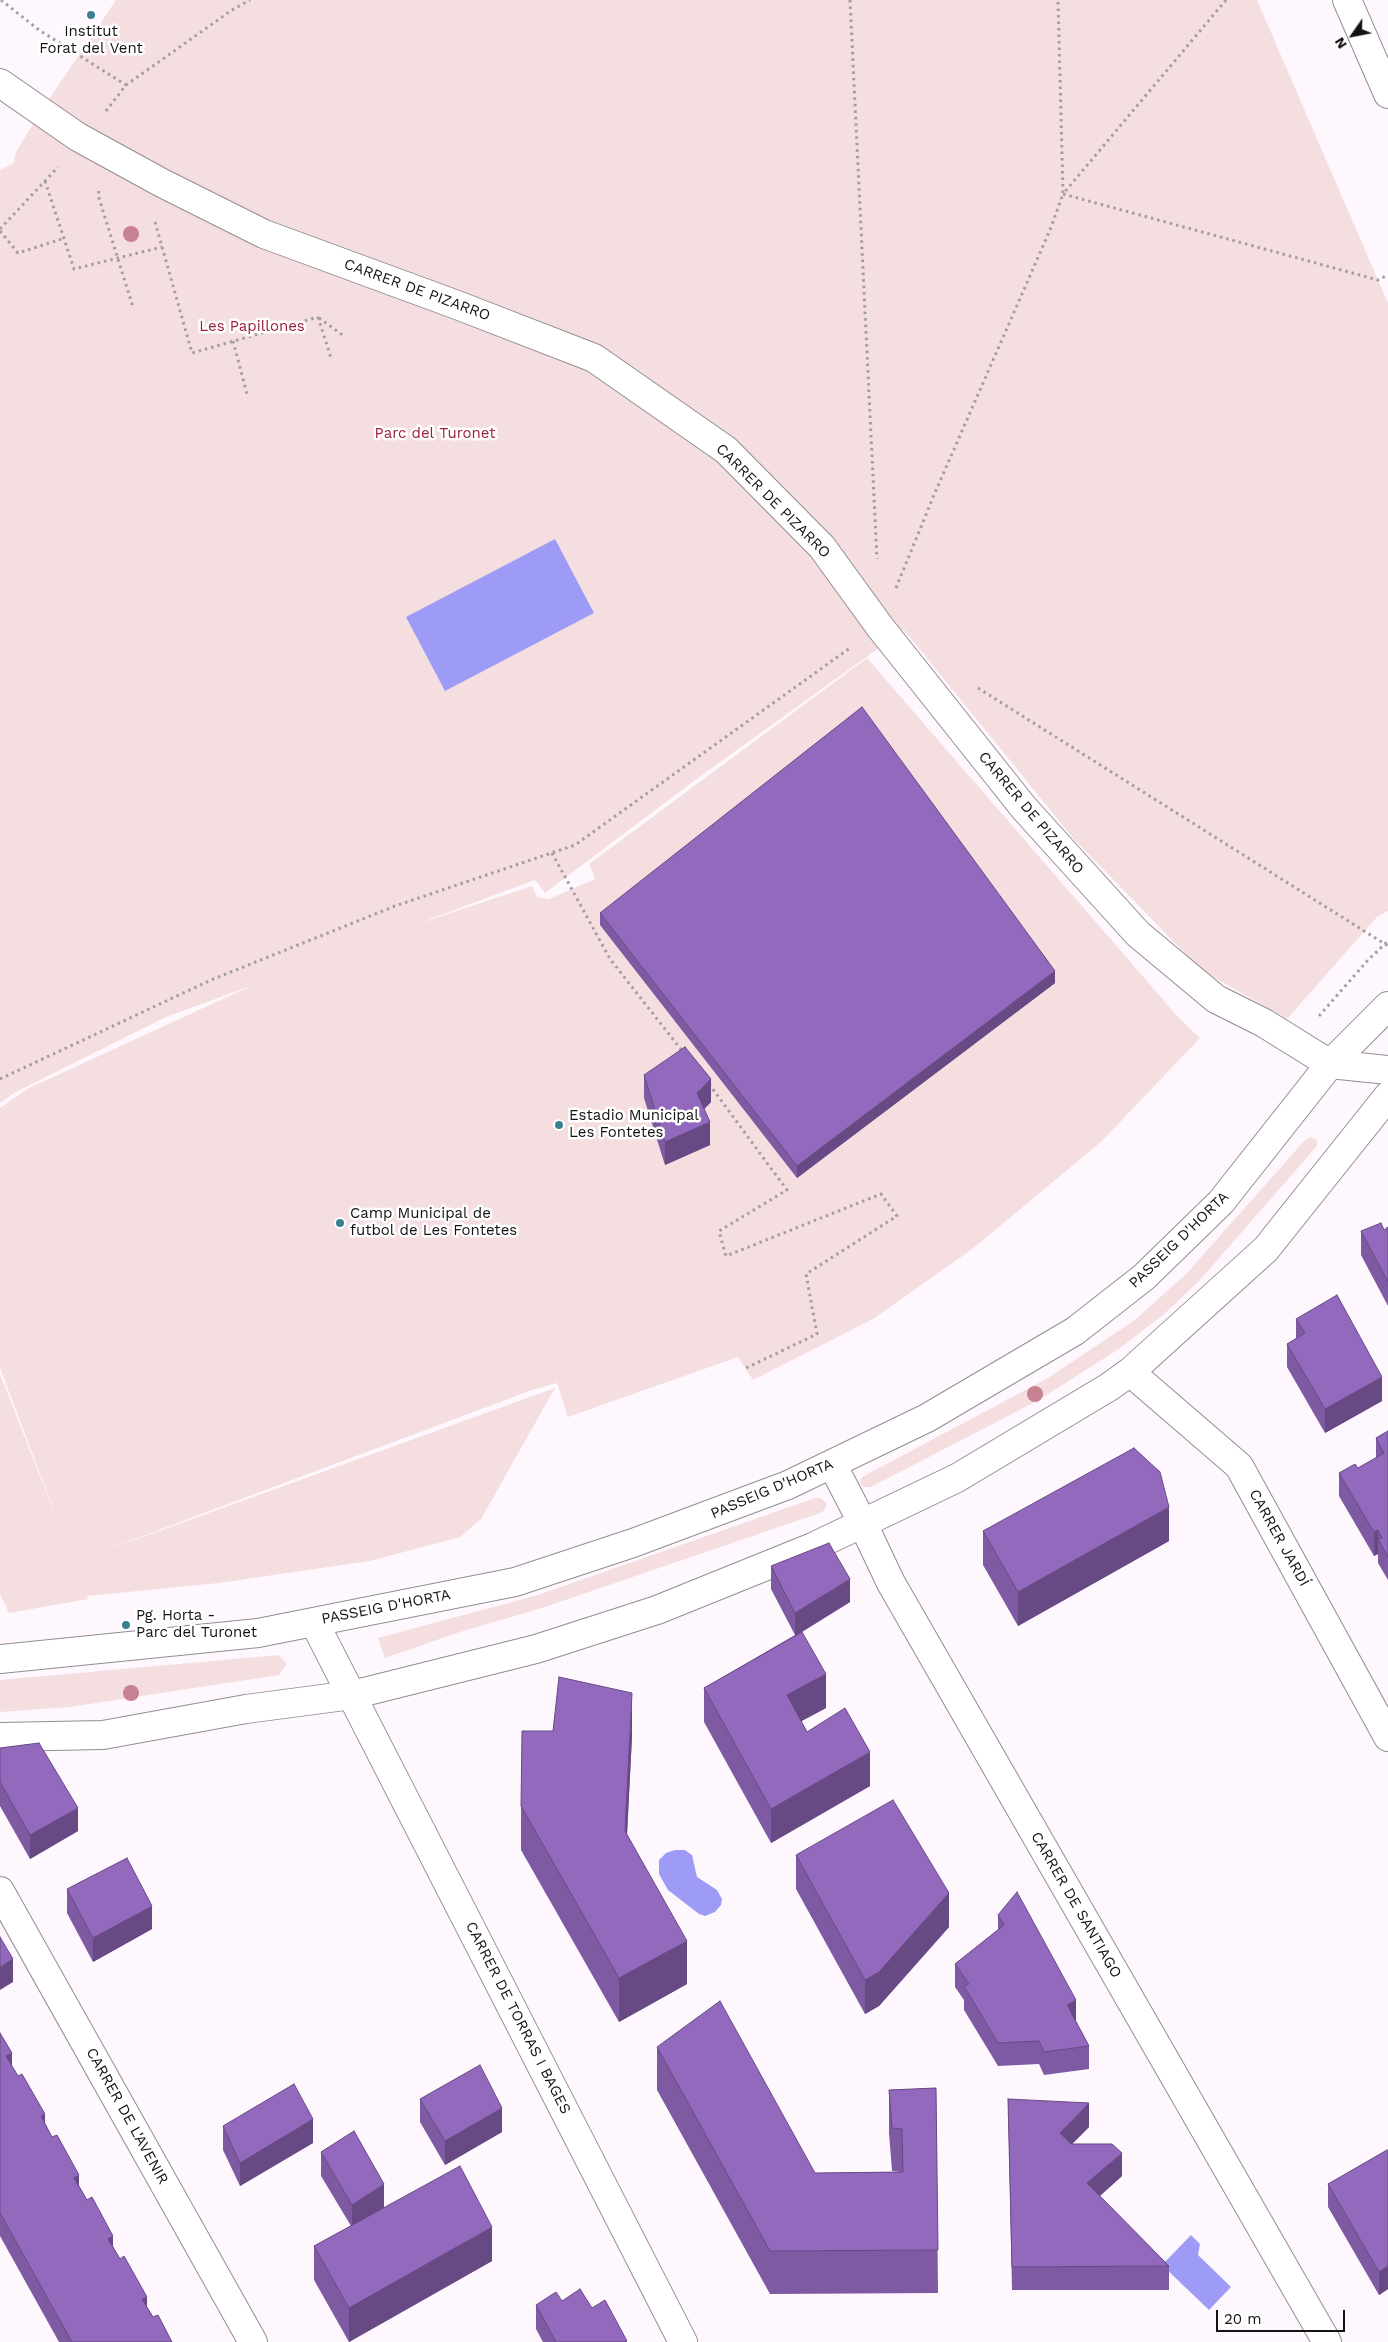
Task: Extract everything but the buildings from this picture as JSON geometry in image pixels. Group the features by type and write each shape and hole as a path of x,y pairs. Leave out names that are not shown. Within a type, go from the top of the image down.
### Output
{"street":[{"path":"1347,0 1388,94"},
{"name":"CARRER DE PIZARRO","path":"0,83 83,140 162,183 264,234 594,358 726,450 822,547 880,627 1024,808 1138,934 1216,998 1264,1023 1294,1044 1330,1064 1388,1070"},
{"name":"PASSEIG D'HORTA","path":"0,1659 258,1633 515,1582 634,1543 788,1486 927,1418 1074,1331 1144,1278 1221,1202 1330,1064 1388,1006"},
{"path":"0,1737 103,1735 246,1709 352,1695 536,1649 657,1610 813,1547 956,1478 1109,1387 1130,1372 1266,1249 1388,1096"},
{"name":"CARRER JARDÍ","path":"1130,1372 1240,1466 1388,1737"},
{"name":"CARRER DE SANTIAGO","path":"832,1464 891,1582 1327,2342"},
{"name":"CARRER DE TORRAS I BAGES","path":"314,1622 683,2342"},
{"name":"CARRER DE L'AVENIR","path":"0,1891 253,2342"}],"path":[{"path":"0,0 39,30 126,85"},
{"path":"65,238 18,253 0,230 83,140 126,85 232,10 250,0"},
{"path":"850,0 877,567"},
{"path":"1058,0 1063,194"},
{"path":"1219,0 1225,0"},
{"path":"0,1080 211,980 395,906 575,845 880,627 934,495 1050,230 1063,194 1225,0"},
{"path":"45,181 74,269 162,247"},
{"path":"100,185 98,195 133,307"},
{"path":"1063,194 1378,280 1388,276"},
{"path":"152,213 192,353 318,317"},
{"path":"318,317 344,336"},
{"path":"318,317 331,358"},
{"path":"233,341 247,394"},
{"path":"973,685 1387,943 1294,1044"},
{"path":"552,853 610,958 689,1059"},
{"path":"707,1082 787,1190 719,1231 726,1256 881,1194 897,1216 806,1274 817,1334 746,1368"}],"green space":[{"name":"Parc del Turonet","path":"116,0 1257,0 1388,303 1388,911 1377,917 1287,1019 1201,970 1073,838 904,630 702,775 545,893 535,880 414,925 532,886 537,897 549,899 595,879 589,864 867,658 1179,1018 1200,1038 1101,1142 971,1250 873,1319 753,1380 738,1357 568,1417 557,1383 532,1390 87,1557 555,1388 481,1519 460,1537 370,1561 219,1583 87,1596 88,1599 9,1613 0,1594 0,1374 62,1532 0,1368 0,1108 27,1089 251,986 166,1017 14,1093 0,1103 0,170 14,163 16,152 41,111"},
{"path":"1311,1137 1317,1140 1317,1146 1199,1281 1163,1315 1119,1349 1037,1401 871,1487 863,1487 860,1482 862,1477 1048,1378 1135,1320 1186,1274 1305,1140"},
{"path":"815,1498 821,1498 827,1504 825,1510 820,1513 542,1608 460,1632 385,1658 378,1638 538,1595"},
{"path":"279,1655 287,1664 279,1675 70,1707 0,1712 0,1680"}],"shaded area":[{"path":"555,539 594,613 445,691 406,617"},
{"path":"675,1850 685,1850 692,1855 697,1877 717,1890 722,1899 721,1905 715,1912 705,1916 699,1914 668,1890 659,1874 659,1860 666,1853"},
{"path":"1191,2235 1200,2244 1198,2255 1231,2287 1209,2310 1162,2265"}],"place":[{"name":"Institut Forat del Vent","path":"91,15"},
{"name":"Estadio Municipal Les Fontetes","path":"559,1125"},
{"name":"Camp Municipal de futbol de Les Fontetes","path":"340,1223"},
{"name":"Pg. Horta - Parc del Turonet","path":"126,1625"}],"park label":[{"name":"Les Papillones","path":"252,327"}]}
